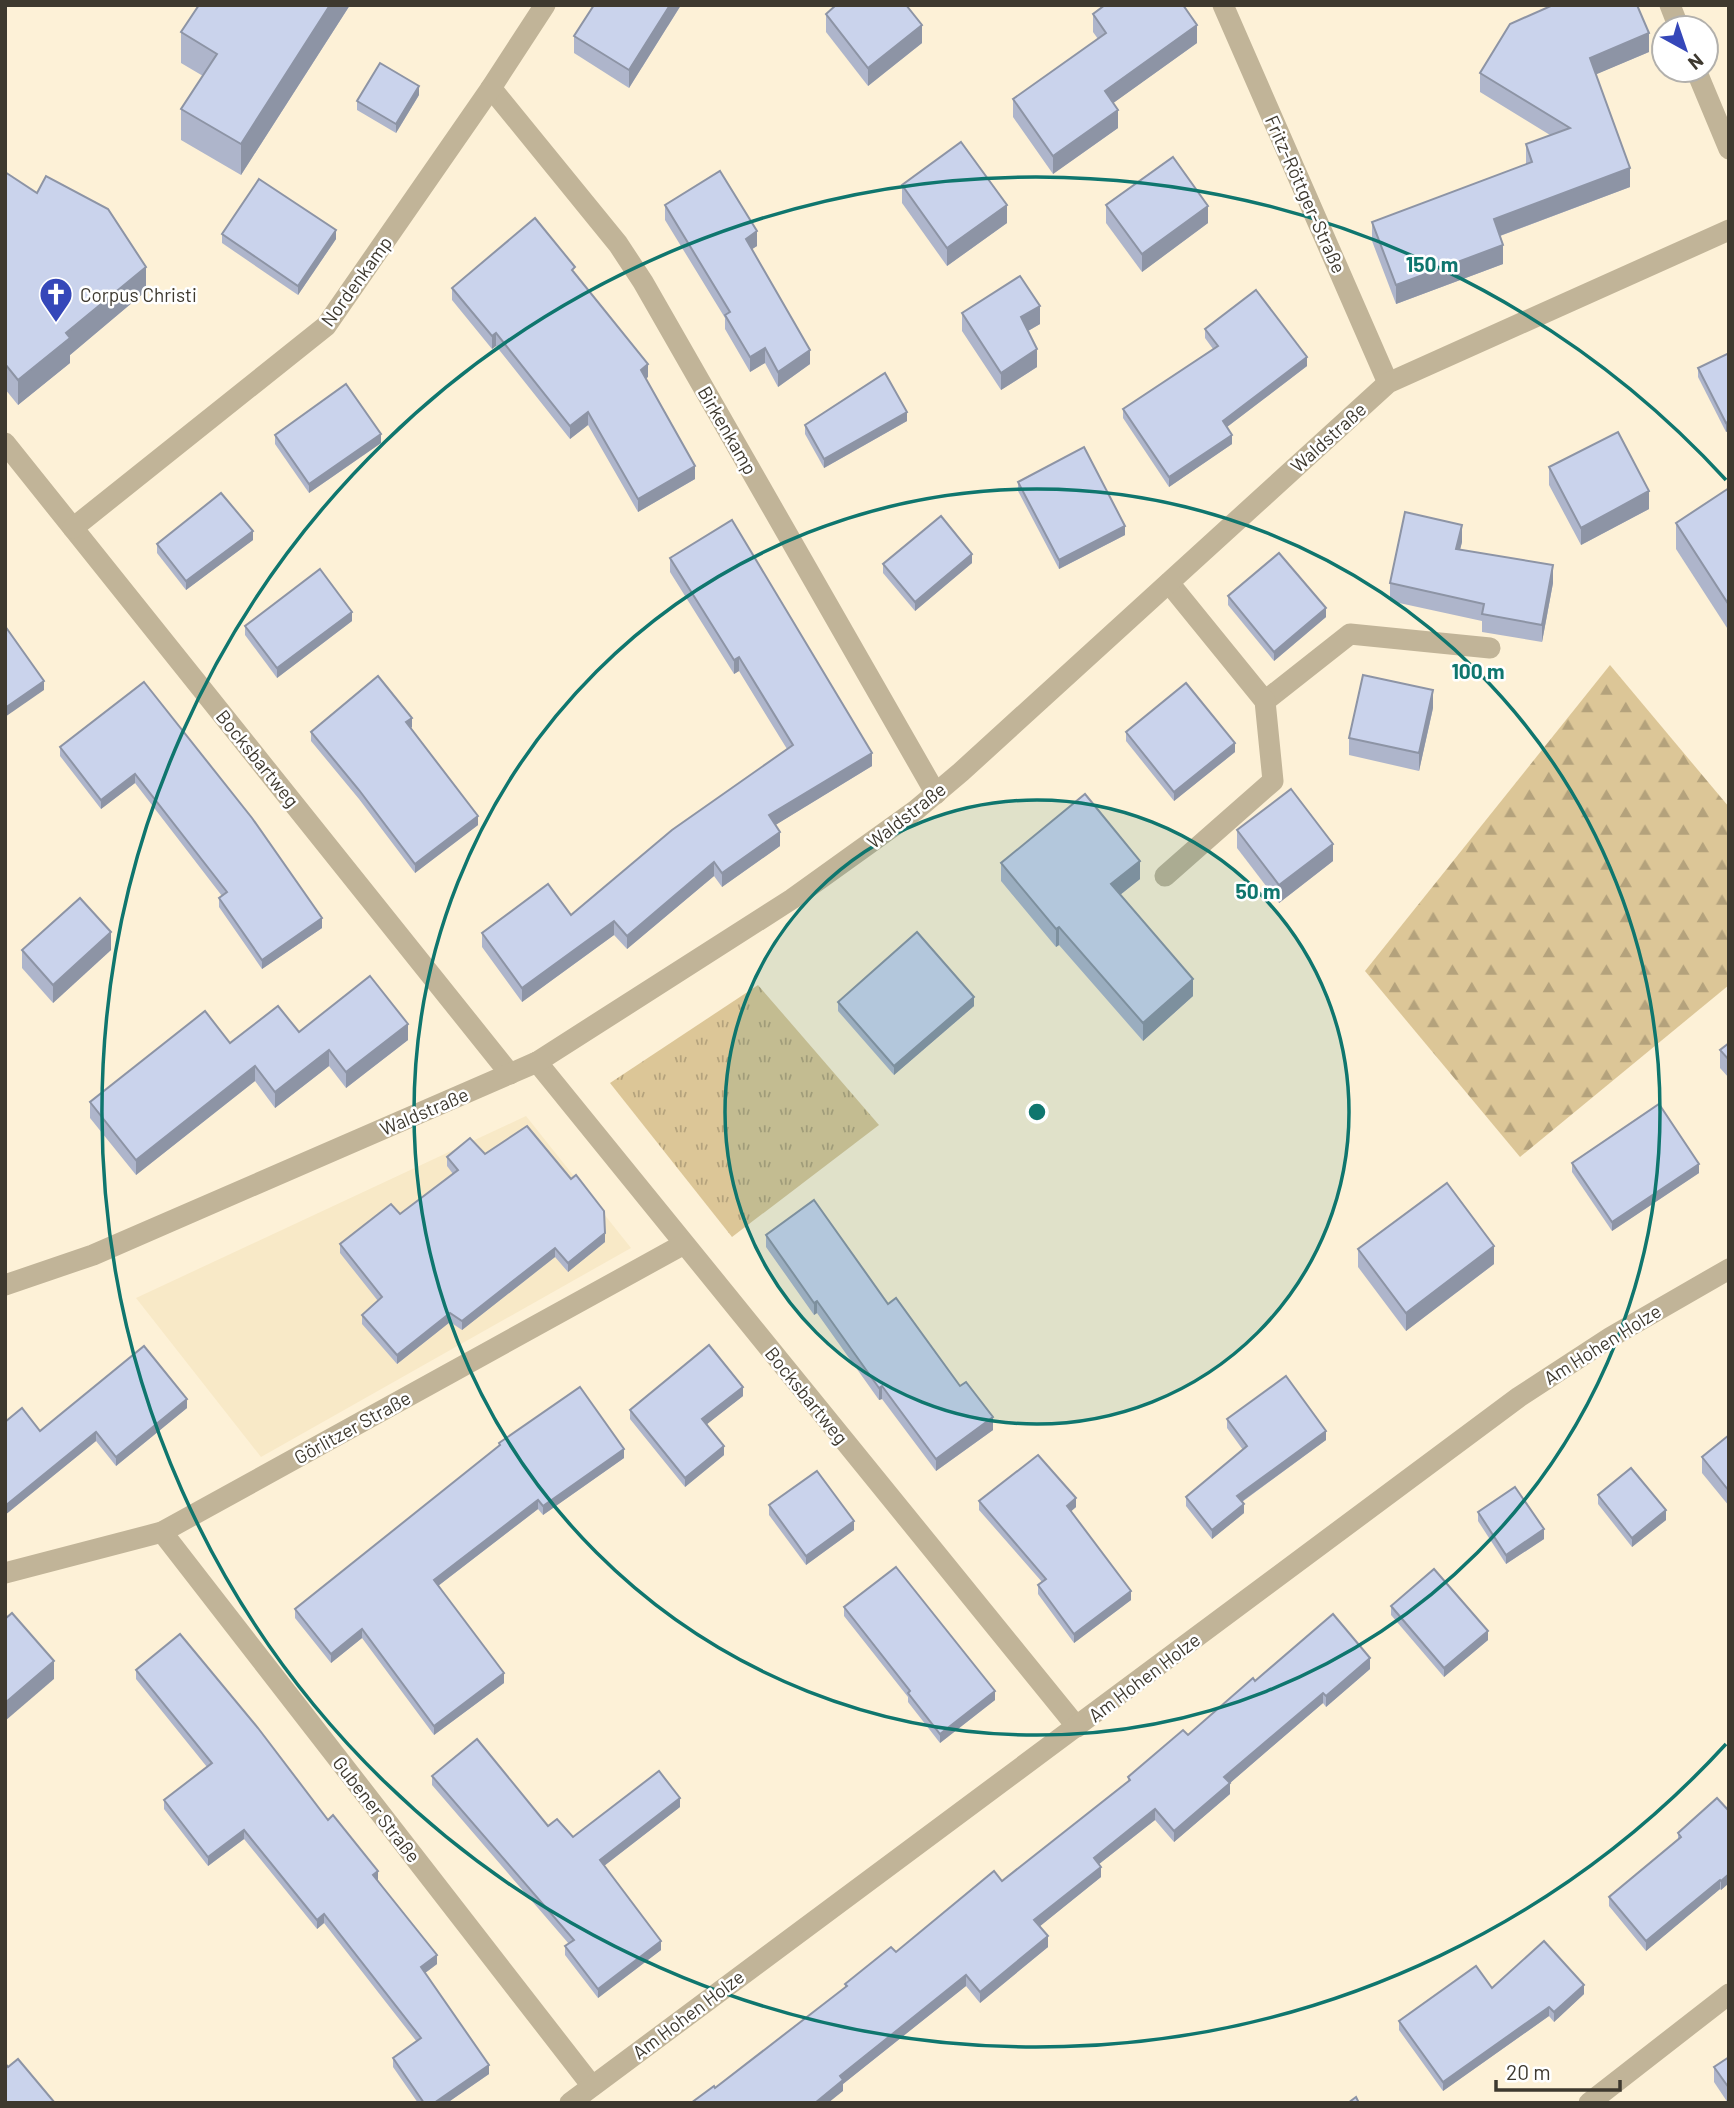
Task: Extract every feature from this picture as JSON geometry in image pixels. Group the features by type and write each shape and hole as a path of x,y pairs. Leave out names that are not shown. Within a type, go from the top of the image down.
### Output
{"street":[{"name":"Nordenkamp","path":"73,528 326,326 491,88 545,5"},
{"name":"Fritz-Röttger-Straße","path":"1223,5 1388,383"},
{"path":"1702,84 1729,149"},
{"name":"Birkenkamp","path":"491,88 618,244 643,282 936,793"},
{"name":"Waldstraße","path":"5,1285 93,1255 537,1062 792,899 936,793 1388,383 1729,230"},
{"name":"Bocksbartweg","path":"5,443 510,1074"},
{"path":"1166,876 1273,781 1265,701 1168,583"},
{"path":"1265,701 1350,634 1490,648"},
{"name":"Bocksbartweg","path":"537,1062 1077,1727"},
{"name":"Görlitzer Straße","path":"5,1573 162,1532 684,1244"},
{"name":"Am Hohen Holze","path":"570,2103 1519,1397 1611,1336 1729,1269"},
{"name":"Gubener Straße","path":"162,1532 592,2086"},
{"path":"1589,2103 1729,1994"}],"shaded area":[{"path":"526,1116 631,1248 261,1457 136,1298"}],"green space":[{"path":"1610,665 1729,807 1729,985 1520,1157 1365,971"},
{"path":"758,985 879,1125 732,1237 610,1083"}],"building":[{"path":"199,5 330,5 241,144 181,109 217,54 181,32"},
{"path":"594,5 670,5 629,70 574,36"},
{"path":"836,5 906,5 922,25 868,68 826,14"},
{"path":"1105,5 1183,5 1197,25 1105,91 1118,110 1053,156 1013,99 1106,33 1093,14"},
{"path":"1553,5 1637,5 1649,33 1590,58 1630,168 1494,219 1503,245 1396,285 1372,222 1532,162 1526,144 1570,128 1480,73 1510,24"},
{"path":"380,63 419,86 396,124 357,101"},
{"path":"961,142 1007,205 947,248 902,185"},
{"path":"1173,157 1208,206 1142,254 1106,205"},
{"path":"720,171 757,231 746,239 810,350 778,372 765,348 750,357 725,315 730,312 665,205"},
{"name":"Corpus Christi","path":"5,172 37,193 46,176 108,209 146,267 66,333 70,338 18,380 5,364"},
{"path":"259,179 336,230 298,286 222,234"},
{"path":"535,218 575,267 572,270 648,364 641,370 695,466 638,499 588,412 570,426 496,333 492,336 452,288"},
{"path":"1020,276 1040,306 1021,317 1037,349 1001,373 962,313"},
{"path":"1256,290 1307,357 1223,421 1232,435 1169,477 1123,409 1218,346 1205,329"},
{"path":"1729,353 1729,421 1726,423 1698,368"},
{"path":"885,373 907,412 824,459 805,425"},
{"path":"346,384 381,434 309,484 275,435"},
{"path":"1618,432 1649,491 1581,528 1549,467"},
{"path":"1084,447 1125,526 1059,560 1018,482"},
{"path":"1729,488 1729,605 1676,523"},
{"path":"221,493 253,531 186,581 157,544"},
{"path":"1405,512 1462,525 1456,549 1553,565 1542,625 1482,614 1484,604 1390,583"},
{"path":"941,516 972,554 915,602 883,564"},
{"path":"732,520 872,753 769,815 780,832 722,873 714,862 627,936 614,921 522,988 482,933 548,884 571,915 672,830 793,745 739,657 734,660 670,558"},
{"path":"1279,553 1326,608 1274,652 1228,596"},
{"path":"320,569 352,612 277,668 245,626"},
{"path":"5,626 44,681 5,708"},
{"path":"1363,675 1433,690 1419,753 1349,738"},
{"path":"378,676 412,718 406,722 478,816 415,864 311,732"},
{"path":"144,682 252,818 322,918 262,960 219,898 227,892 135,774 101,800 60,747"},
{"path":"1186,683 1235,743 1174,792 1126,732"},
{"path":"1291,789 1333,844 1279,885 1237,830"},
{"path":"1085,794 1140,861 1111,884 1193,979 1143,1023 1059,927 1056,929 1001,863"},
{"path":"80,898 111,932 53,985 22,950"},
{"path":"917,932 974,997 894,1066 838,1002"},
{"path":"370,976 408,1024 346,1072 329,1050 275,1092 255,1066 136,1160 90,1102 205,1011 230,1043 278,1006 299,1032"},
{"path":"1729,1043 1729,1060 1720,1050"},
{"path":"1659,1104 1699,1164 1612,1222 1572,1163"},
{"path":"527,1126 571,1179 576,1175 604,1211 605,1233 568,1263 555,1248 462,1321 450,1313 397,1355 362,1315 382,1297 340,1244 391,1204 400,1214 458,1170 447,1157 470,1138 485,1154"},
{"path":"1447,1183 1494,1246 1406,1313 1358,1249"},
{"path":"814,1200 888,1304 896,1298 960,1386 966,1382 993,1417 936,1459 882,1386 879,1388 817,1301 814,1303 766,1235"},
{"path":"709,1345 743,1387 702,1419 724,1446 685,1478 630,1410"},
{"path":"144,1346 187,1399 116,1457 96,1432 5,1506 5,1422 22,1408 40,1431"},
{"path":"1286,1376 1326,1431 1237,1496 1244,1504 1212,1530 1186,1497 1247,1446 1227,1419"},
{"path":"580,1387 624,1449 543,1506 538,1500 434,1580 504,1673 434,1726 362,1629 331,1654 295,1609 500,1445 499,1443"},
{"path":"1729,1435 1729,1491 1702,1457"},
{"path":"1038,1455 1076,1498 1067,1506 1131,1591 1074,1634 1038,1585 1046,1579 979,1501"},
{"path":"1631,1468 1666,1510 1632,1538 1598,1495"},
{"path":"817,1471 854,1521 806,1556 769,1505"},
{"path":"1515,1487 1544,1529 1506,1555 1478,1512"},
{"path":"896,1567 995,1691 940,1734 844,1607"},
{"path":"1434,1569 1488,1631 1444,1668 1391,1606"},
{"path":"12,1613 54,1661 5,1703 5,1619"},
{"path":"1333,1614 1370,1658 1326,1696 1323,1693 1224,1777 1230,1783 1174,1831 1155,1809 1094,1858 1101,1867 1034,1920 1048,1936 980,1992 966,1975 840,2076 843,2080 815,2103 691,2103 714,2086 715,2088 847,1986 845,1984 891,1947 896,1952 994,1871 1002,1881 1130,1780 1128,1777 1183,1730 1188,1735 1253,1678 1255,1681"},
{"path":"180,1634 258,1728 328,1820 333,1815 378,1871 373,1875 437,1955 421,1967 489,2065 434,2103 424,2103 393,2058 421,2038 324,1914 317,1920 244,1830 208,1857 164,1800 212,1763 136,1670"},
{"path":"477,1739 548,1826 557,1819 573,1837 659,1771 680,1798 600,1860 661,1941 598,1989 565,1946 574,1940 432,1776"},
{"path":"1717,1798 1729,1811 1729,1874 1646,1941 1609,1897 1681,1837 1678,1833"},
{"path":"1544,1941 1584,1985 1554,2012 1549,2007 1443,2082 1399,2021 1476,1966 1492,1988"},
{"path":"1729,2057 1729,2088 1714,2067"},
{"path":"18,2059 55,2103 5,2103 5,2063 8,2067"},
{"path":"1356,2097 1359,2103 1348,2103"}],"place":[{"name":"Corpus Christi","path":"56,324"}]}
